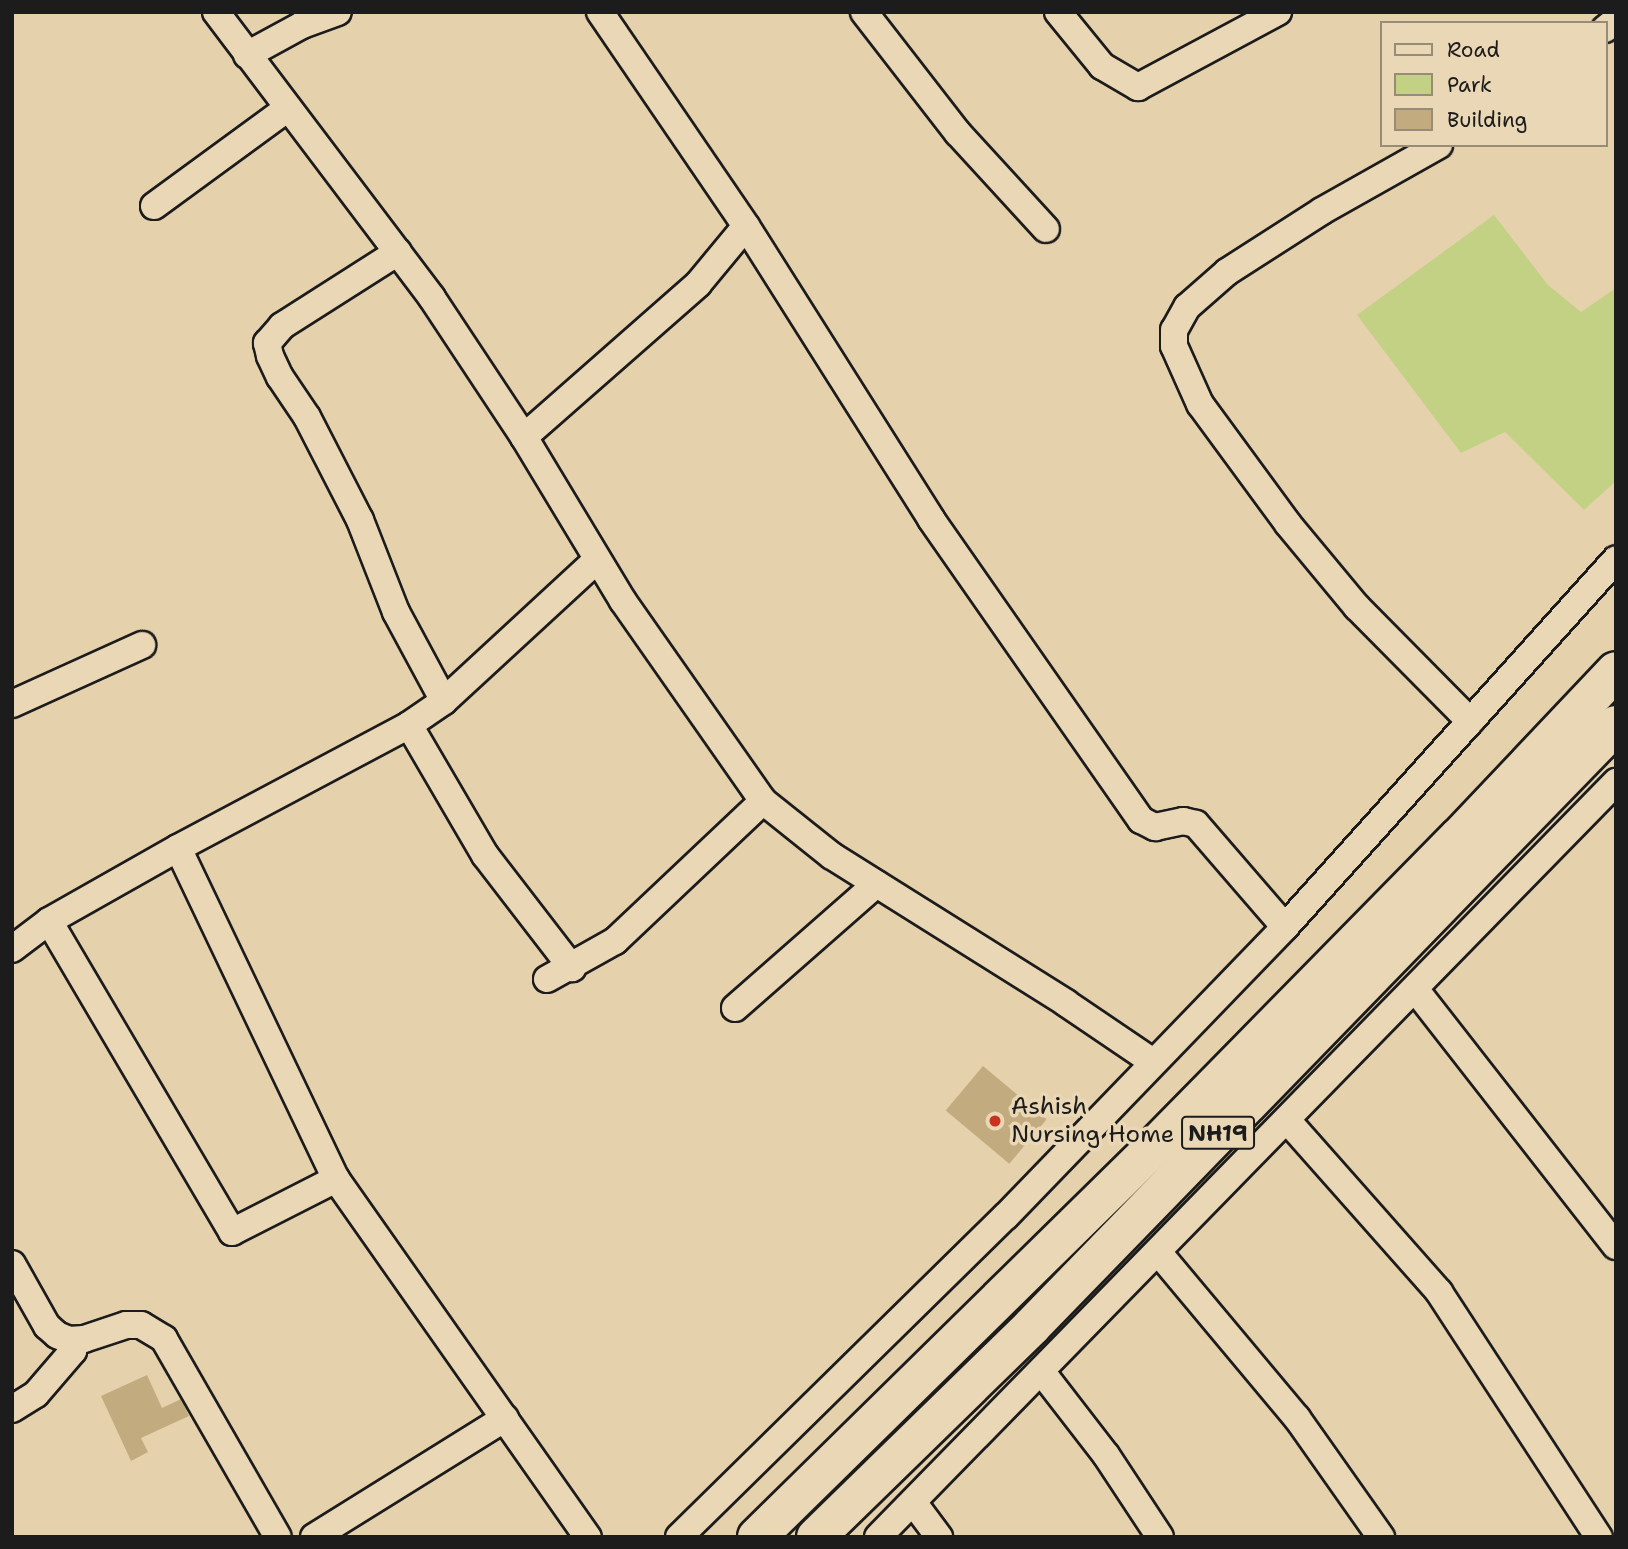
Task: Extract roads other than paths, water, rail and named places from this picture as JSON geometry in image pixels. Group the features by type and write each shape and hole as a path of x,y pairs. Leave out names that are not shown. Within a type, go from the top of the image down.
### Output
{"highway":[{"name":"NH19","path":"757,1537 1166,1135 1459,837 1616,671"},
{"name":"NH19","path":"816,1537 1032,1326 1616,725"}],"street":[{"path":"216,12 398,251 471,355 524,437 597,561 763,801 832,856 1066,1003 1153,1062"},
{"path":"247,55 302,25 338,12"},
{"path":"600,12 746,226 931,519 1141,820 1155,827 1183,821 1196,824 1285,927"},
{"path":"864,12 958,133 1046,229"},
{"path":"1058,12 1102,66 1138,87 1278,12"},
{"path":"154,206 288,108"},
{"path":"1435,147 1322,211 1227,272 1187,307 1174,330 1174,345 1200,404 1288,524 1357,607 1470,721"},
{"path":"524,437 698,284 746,226"},
{"path":"398,251 282,326 267,343 280,377 307,417 354,509 396,612 444,701"},
{"path":"679,1537 939,1283 1285,927 1616,559"},
{"path":"12,949 49,921 178,848 409,725 444,701 597,561"},
{"path":"12,704 142,645"},
{"path":"409,725 485,855 572,968"},
{"path":"878,1537 1615,783"},
{"path":"547,979 572,968 615,941 763,801"},
{"path":"178,848 336,1179 588,1537"},
{"path":"735,1008 876,884"},
{"path":"49,921 232,1232 336,1179"},
{"path":"1415,989 1616,1245"},
{"path":"1287,1120 1439,1292 1599,1537"},
{"path":"1158,1252 1297,1418 1381,1537"},
{"path":"12,1264 47,1325 57,1335 69,1340 84,1339 126,1325 141,1325 164,1339 278,1537"},
{"path":"12,1409 36,1395 74,1351 69,1340"},
{"path":"1041,1371 1105,1455 1160,1537"},
{"path":"314,1537 505,1418"},
{"path":"913,1502 939,1537"}],"place":[{"name":"Ashish Nursing Home","path":"995,1121"}]}
